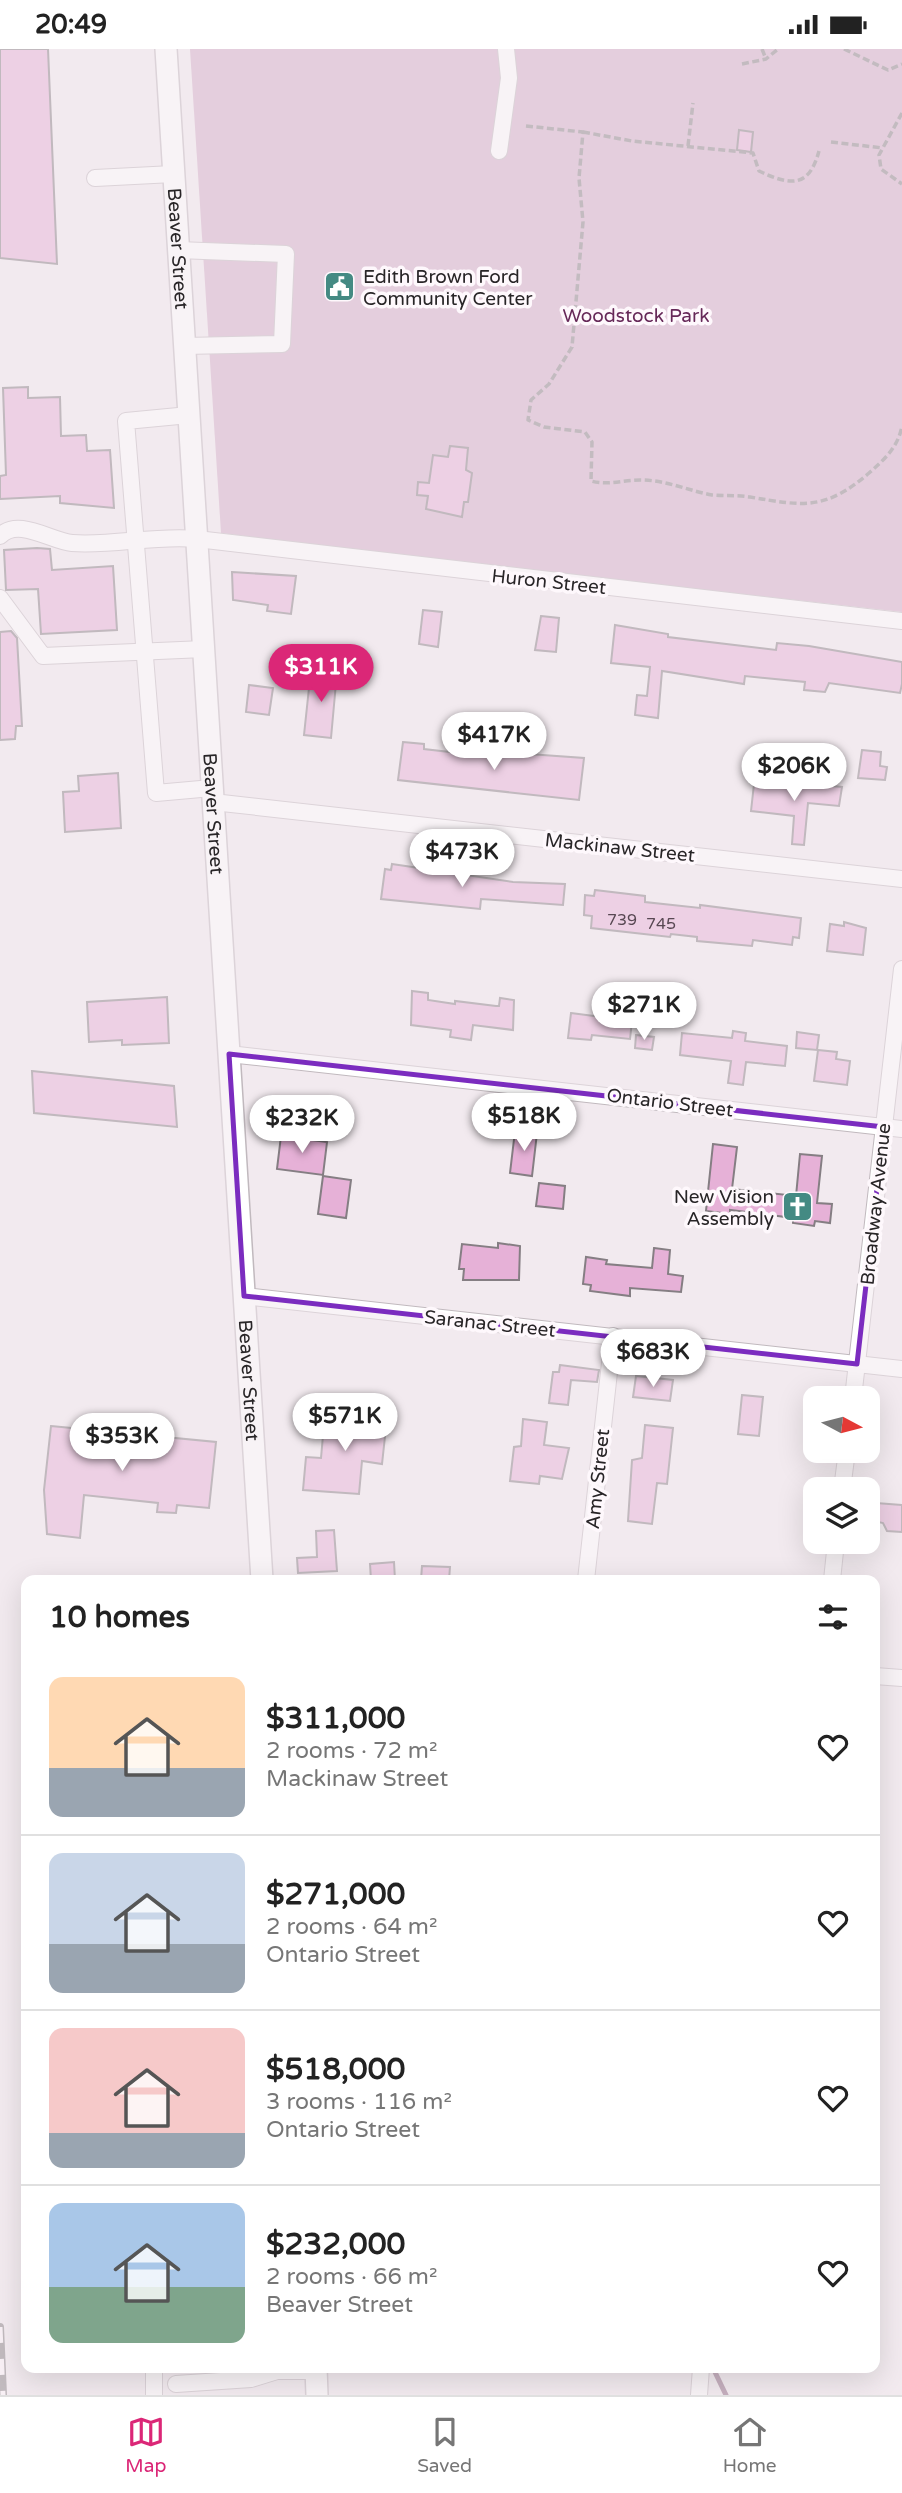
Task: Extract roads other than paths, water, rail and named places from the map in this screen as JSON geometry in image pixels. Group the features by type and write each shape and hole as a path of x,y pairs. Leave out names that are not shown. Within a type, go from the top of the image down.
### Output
{"main road":[{"name":"Beaver Street","path":"166,49 262,1575"},
{"path":"316,2373 317,2395"}],"street":[{"path":"499,151 509,78 506,49"},
{"path":"95,178 173,174"},
{"path":"178,250 286,254 282,344 184,346"},
{"path":"143,654 126,421 189,415"},
{"name":"Huron Street","path":"0,536 10,530 25,530 71,543 136,538 197,539 902,621"},
{"path":"0,598 43,656 143,654 204,649"},
{"name":"Mackinaw Street","path":"143,654 156,793 213,795 902,879"},
{"name":"Broadway Avenue","path":"854,1386 902,969"},
{"name":"Ontario Street","path":"229,1054 902,1129"},
{"name":"Saranac Street","path":"244,1296 902,1369"},
{"name":"Amy Street","path":"587,1575 613,1336"},
{"path":"833,1575 835,1554"},
{"path":"880,1676 902,1678"},
{"path":"154,2373 154,2395"},
{"path":"176,2383 251,2379 266,2373"},
{"path":"699,2395 701,2373"}],"waterway":[{"path":"715,2373 726,2395"}],"railway":[{"path":"0,2327 3,2395"}],"place":[{"name":"Edith Brown Ford Community Center","path":"340,287"},
{"name":"New Vision Assembly","path":"797,1207"}],"park label":[{"name":"Woodstock Park","path":"636,315"}]}
